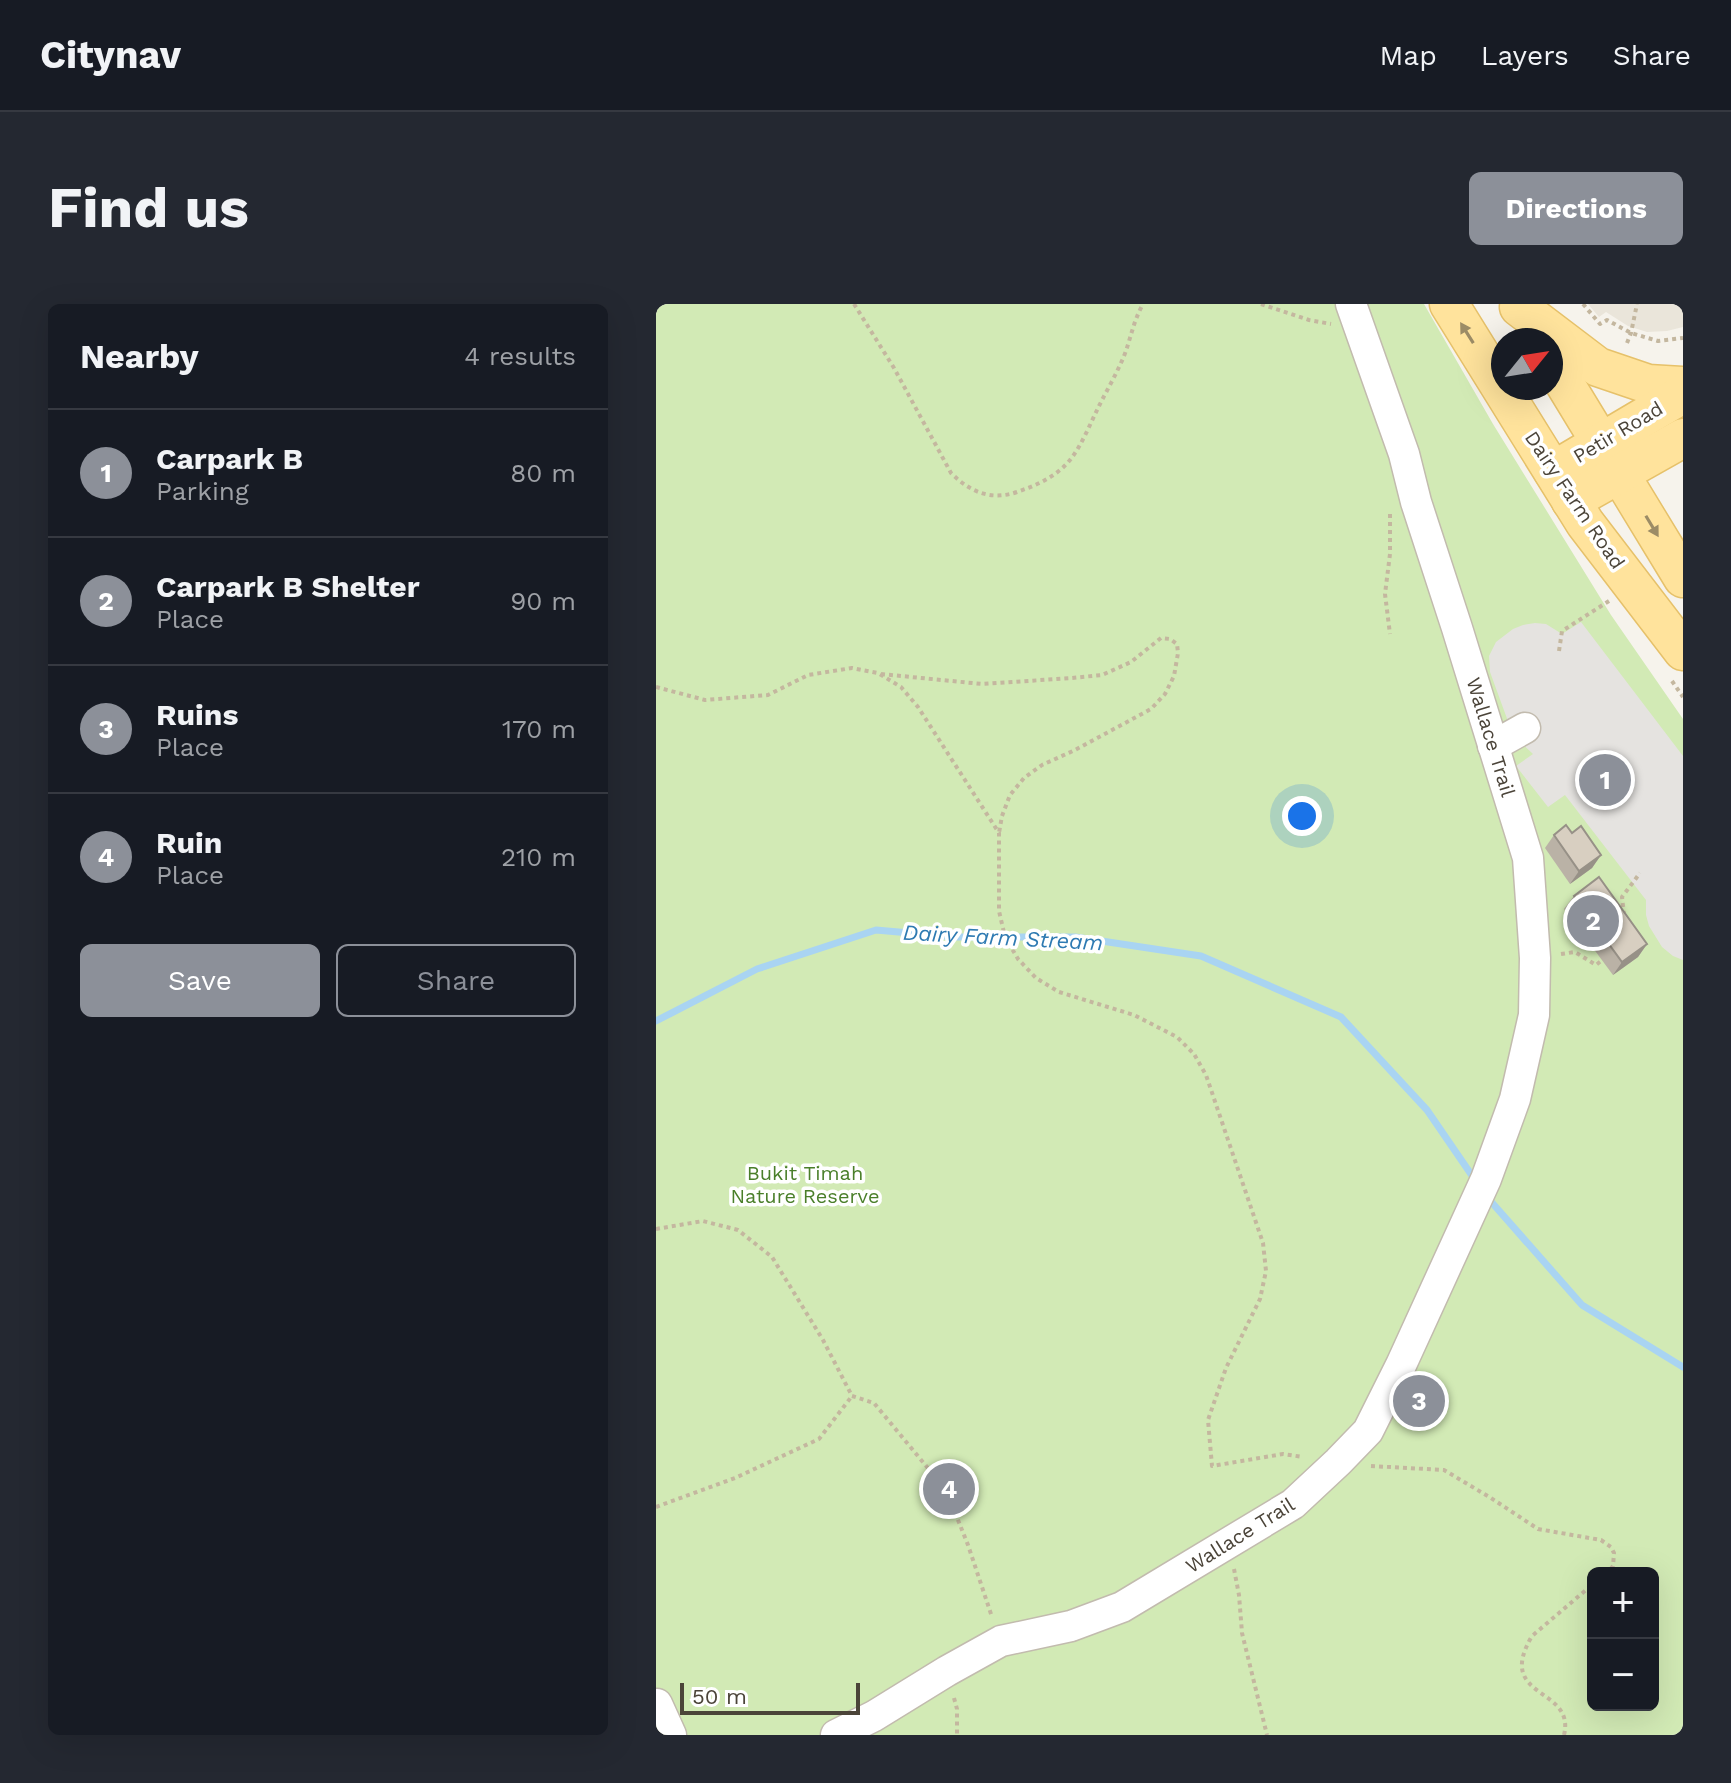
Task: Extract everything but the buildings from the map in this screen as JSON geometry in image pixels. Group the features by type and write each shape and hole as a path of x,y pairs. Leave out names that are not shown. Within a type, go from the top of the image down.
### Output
{"main road":[{"name":"Dairy Farm Road","path":"1449,304 1585,523 1683,651"},
{"path":"1518,306 1532,328"},
{"path":"1518,306 1598,367 1648,384 1683,386"},
{"path":"1563,381 1683,578"},
{"name":"Petir Road","path":"1562,486 1610,458 1683,394"},
{"name":"Petir Road","path":"1610,458 1683,438"}],"lane":[{"name":"Wallace Trail","path":"836,1735 1001,1641 1071,1626 1122,1607 1293,1504 1338,1462 1368,1431 1401,1365 1482,1189 1515,1099 1534,1015 1535,958 1528,858 1416,502 1404,454 1354,316"},
{"path":"1493,746 1525,728"},
{"path":"657,1704 671,1735"}],"path":[{"path":"854,304 894,368 951,473 975,492 990,496 1006,496 1047,480 1069,461 1124,356 1133,323 1143,304"},
{"path":"1261,304 1309,320 1354,316"},
{"path":"1583,304 1600,324 1607,320 1631,333 1658,341 1683,338"},
{"path":"1631,333 1637,304"},
{"path":"1390,509 1390,554 1385,594 1390,634"},
{"path":"1559,651 1562,631 1614,598"},
{"path":"656,687 705,700 768,695 808,675 852,668 982,684 1072,678 1102,675 1131,662 1161,638 1177,644 1174,676 1165,694 1151,709 1042,765 1024,778 1010,795 999,833 999,911 1005,937 1018,959 1036,978 1059,992 1134,1015 1177,1037 1194,1054 1206,1075 1263,1243 1266,1271 1260,1299 1226,1368 1208,1420 1212,1466 1283,1454 1338,1462 1444,1470 1538,1529 1607,1543 1614,1560 1612,1567"},
{"path":"878,673 901,687 918,707 999,833"},
{"path":"1624,918 1622,897 1640,873"},
{"path":"1535,958 1575,952 1596,965 1616,950"},
{"path":"656,1229 703,1221 738,1230 772,1257 823,1340 852,1396 874,1403 946,1490 1001,1641"},
{"path":"656,1507 735,1478 819,1439 852,1396"},
{"path":"1229,1543 1239,1595 1242,1633 1267,1735"},
{"path":"1564,1735 1566,1723 1563,1713 1558,1705 1528,1685 1523,1660 1532,1636 1587,1589"},
{"path":"947,1671 957,1709 957,1735"}],"shaded area":[{"path":"1588,304 1683,304 1683,327 1647,332 1628,326 1606,312 1599,317"},
{"path":"1581,622 1683,756 1683,960 1662,947 1649,926 1646,900 1565,795 1548,807 1516,766 1533,754 1513,735 1490,672 1489,656 1496,642 1523,625 1546,624 1562,634"}],"green space":[{"name":"Bukit Timah Nature Reserve","path":"656,304 1424,304 1493,424 1611,615 1683,719 1683,1735 656,1735"}],"waterway":[{"name":"Dairy Farm Stream","path":"656,1021 757,969 876,930 955,937 1075,937 1201,956 1341,1017 1427,1110 1475,1180"},
{"name":"Dairy Farm Stream","path":"1487,1197 1582,1305 1683,1367"}],"place":[{"name":"Carpark B","path":"1605,780"},
{"name":"Carpark B Shelter","path":"1593,921"},
{"name":"Ruins","path":"1419,1401"},
{"name":"Ruin","path":"949,1489"}]}
